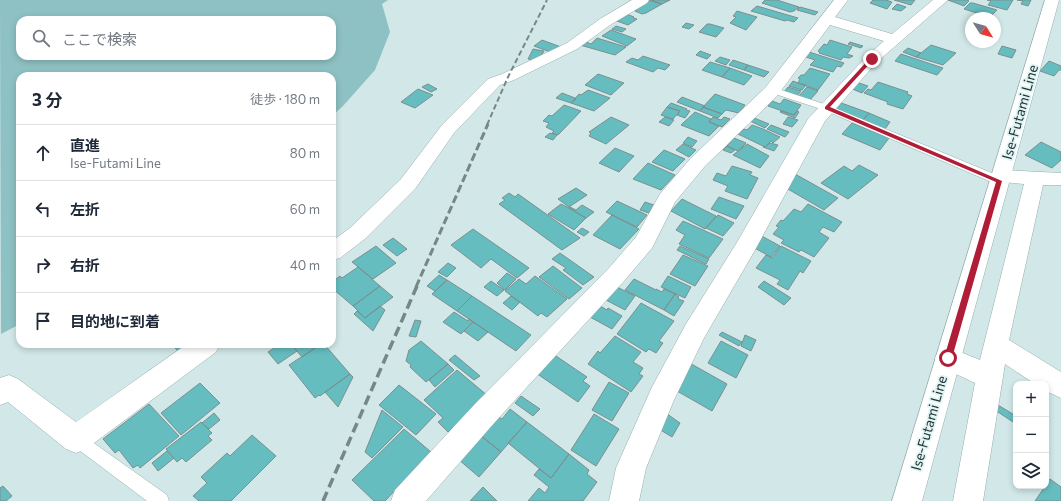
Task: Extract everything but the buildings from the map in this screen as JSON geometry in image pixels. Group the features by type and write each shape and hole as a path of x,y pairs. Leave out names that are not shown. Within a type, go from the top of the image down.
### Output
{"street":[{"path":"336,249 358,233 408,184 448,129 494,82 508,77 566,49 604,22 642,0"},
{"path":"406,501 485,413 617,274 644,242 667,199 698,162 772,90 841,0"},
{"path":"624,501 631,468 662,396 695,331 748,243 817,119 872,59 941,0"},
{"name":"Ise-Futami Line","path":"906,501 1052,0"},
{"path":"826,19 895,40"},
{"path":"1000,178 1061,179"},
{"path":"968,501 995,345 1035,178"},
{"path":"995,345 1061,386"},
{"path":"0,393 9,387 76,439 201,348"},
{"path":"948,358 990,377"}],"lane":[{"path":"772,90 827,108 1000,178"},
{"path":"76,439 161,501"}],"shaded area":[{"path":"0,0 388,0 382,4 390,32 375,70 336,112 336,72 16,72 16,326 1,334"}],"railway":[{"path":"487,125 508,77 547,0"},
{"path":"416,287 488,124"},
{"path":"323,501 417,286"}],"route":[{"path":"872,59 827,108 1000,181 948,358"}]}
